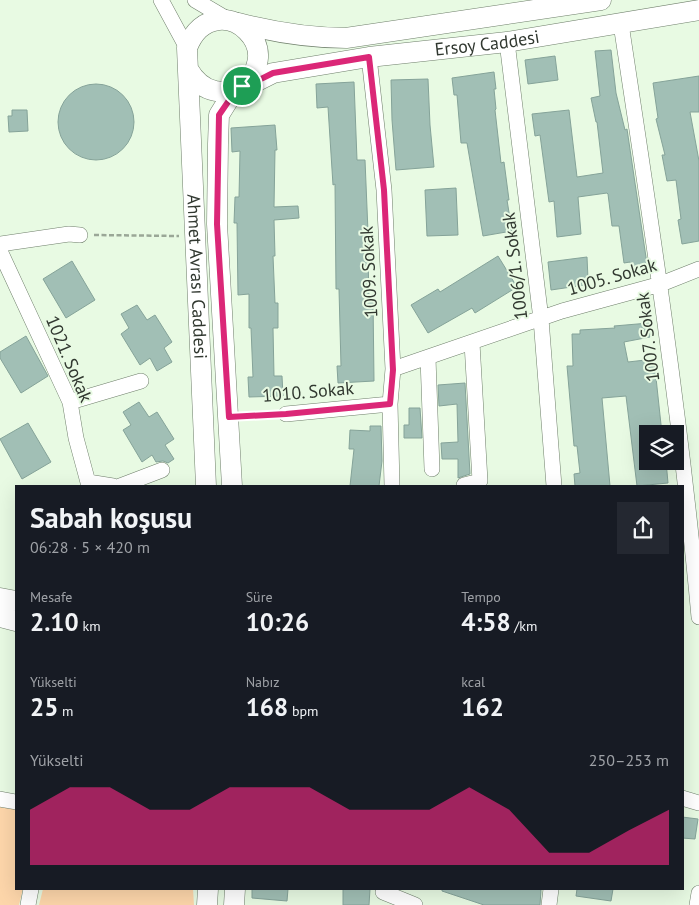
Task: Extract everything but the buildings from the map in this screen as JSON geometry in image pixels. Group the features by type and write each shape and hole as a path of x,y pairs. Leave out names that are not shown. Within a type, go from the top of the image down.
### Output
{"main road":[{"name":"Ersoy Caddesi","path":"231,21 286,34 320,38 346,38 601,0"},
{"name":"Ersoy Caddesi","path":"273,73 369,57 507,42 698,11"},
{"path":"187,48 191,37 200,28 210,22 231,21"},
{"name":"Ahmet Avrası Caddesi","path":"231,21 250,34 258,52 254,72 249,80 230,99 219,115 217,224 232,485"},
{"name":"Ahmet Avrası Caddesi","path":"187,48 206,485"},
{"name":"Ahmet Avrası Caddesi","path":"188,69 199,84 215,92 224,92 251,84 273,73"},
{"path":"0,598 15,601"},
{"path":"0,617 15,621"},
{"path":"207,905 208,890"},
{"path":"234,905 235,890"}],"street":[{"path":"161,0 187,48"},
{"path":"195,0 231,21"},
{"name":"1007. Sokak","path":"621,24 661,284 684,485"},
{"name":"1006/1. Sokak","path":"507,42 541,320 554,485"},
{"name":"1009. Sokak","path":"369,57 384,190 393,370 390,404 392,485"},
{"path":"0,244 69,234 80,235"},
{"name":"1021. Sokak","path":"0,251 70,402 76,438 89,484"},
{"name":"1005. Sokak","path":"393,370 541,320 562,311 661,284 699,269"},
{"path":"464,485 480,481 472,343"},
{"path":"428,358 432,469"},
{"path":"70,402 141,381"},
{"name":"1010. Sokak","path":"286,414 390,404"},
{"path":"123,485 162,470"},
{"name":"1007. Sokak","path":"684,488 699,617"},
{"path":"684,798 699,802"},
{"path":"0,800 15,802"},
{"path":"28,905 31,890"},
{"path":"549,905 551,890"},
{"path":"697,905 699,893"},
{"path":"383,895 415,905"}],"path":[{"path":"80,235 195,236"},
{"name":"1010. Sokak","path":"229,417 286,414"}],"shaded area":[{"path":"0,807 15,809 15,890 23,890 19,905 0,905"},
{"path":"43,890 193,890 194,905 39,905"}],"route":[{"path":"369,57 384,190 393,370 390,404 286,414 229,417 217,224 219,115 242,86 251,84 273,73 369,57"}]}
